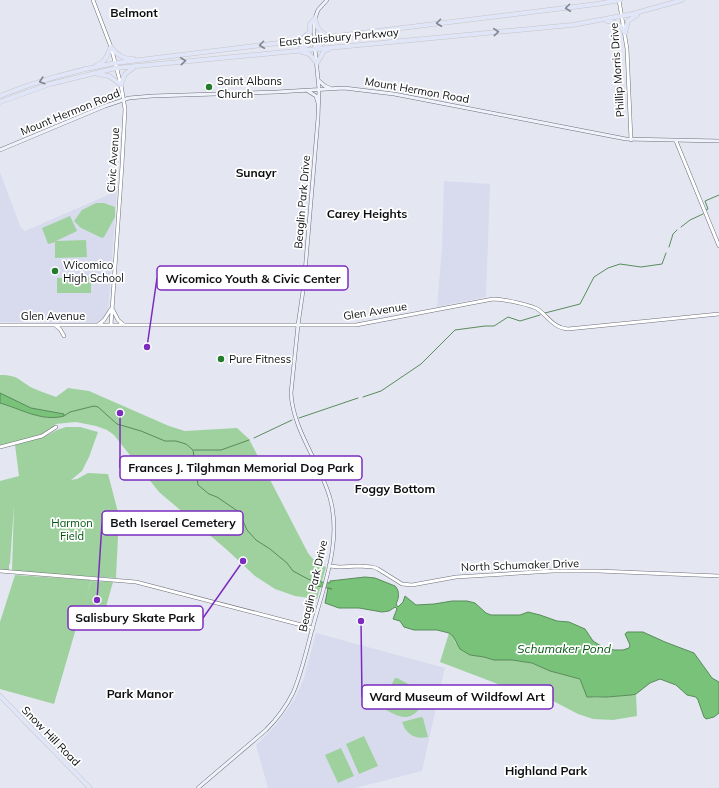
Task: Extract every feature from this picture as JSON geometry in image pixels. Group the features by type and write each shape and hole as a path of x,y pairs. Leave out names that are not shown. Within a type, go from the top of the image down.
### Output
{"main road":[{"path":"297,41 304,38 310,32 310,24 315,18 318,10 327,0"},
{"path":"597,4 607,0"},
{"name":"East Salisbury Parkway","path":"0,96 38,82 80,70 115,63 342,36 620,0"},
{"name":"East Salisbury Parkway","path":"0,102 68,79 116,68 572,25 601,21 642,12 682,0"},
{"path":"625,33 628,21 642,12"},
{"path":"315,18 320,32 332,37"},
{"name":"Beaglin Park Drive","path":"198,788 260,736 280,714 295,687 325,581 332,550 334,532 330,499 323,479 299,427 292,404 319,104 314,39 315,18"},
{"path":"601,21 617,23 625,33"},
{"path":"315,49 322,43 342,36"},
{"path":"281,52 305,47 312,44 314,39"},
{"path":"281,52 306,52 317,63 321,55 326,50 345,46"},
{"path":"80,70 101,63 106,58 111,47 120,56 131,59 169,56"},
{"path":"68,79 102,74 112,78 121,85 125,74 130,69 162,63"},
{"path":"308,90 316,85 318,80 324,86 335,88"},
{"name":"Mount Hermon Road","path":"0,150 124,99 152,96 319,90 335,88 352,88 394,94 631,140 719,141"},
{"path":"296,91 310,92 316,96 319,104"},
{"name":"Snow Hill Road","path":"0,696 90,788"}],"street":[{"name":"Civic Avenue","path":"93,0 111,47 124,99 125,120 111,325"},
{"name":"Phillip Morris Drive","path":"620,0 625,33 631,140"},
{"path":"676,141 719,246"},
{"name":"Glen Avenue","path":"0,325 346,325 363,324 493,299 536,308 553,324 561,328 568,329 719,314"},
{"path":"97,326 104,320 112,308 118,320 125,326"},
{"path":"54,325 60,329 64,336"},
{"path":"0,447 42,436 56,427"},
{"name":"North Schumaker Drive","path":"329,566 365,566 376,568 397,582 406,585 456,577 552,571 598,571 719,576"},
{"path":"0,571 136,582 312,628"}],"shaded area":[{"name":"Wicomico High School","path":"0,172 20,226 25,231 117,191 108,311 98,323 0,322"},
{"path":"444,181 490,184 486,297 437,307 442,247"},
{"path":"316,633 445,668 422,771 355,788 268,788 256,745 276,725 294,700 303,681"}],"green space":[{"path":"96,203 104,203 115,207 115,217 102,238 81,228 74,221 82,210"},
{"path":"70,216 77,231 56,241 86,240 87,257 55,258 55,242 48,244 42,228"},
{"path":"91,277 91,293 57,293 57,278"},
{"path":"0,375 12,376 35,389 56,397 68,388 89,391 169,426 185,431 237,428 249,439 308,553 313,559 326,567 317,599 295,596 275,589 255,576 226,549 159,492 114,435 107,430 76,422 56,424 51,429 38,436 0,446"},
{"name":"Harmon Field","path":"66,427 80,427 98,432 82,471 71,480 77,479 88,473 108,474 119,516 116,578 12,572 14,505 9,571 0,570 0,481 19,476 15,445 44,437"},
{"path":"15,575 91,580 85,600 91,581 113,582 104,614 82,608 54,704 0,689 0,622"},
{"path":"449,633 453,636 455,642 470,655 494,660 512,660 532,663 550,671 580,679 593,698 636,694 637,716 613,720 593,719 578,714 536,692 498,684 440,662"},
{"path":"395,678 427,694 423,705 410,716 406,717 396,715 380,707"},
{"path":"421,717 423,718 428,737 415,737 406,730 402,722"},
{"path":"364,736 378,766 359,774 346,744"},
{"path":"341,748 354,776 338,783 325,755"}],"water":[{"path":"0,393 31,408 64,414 64,416 40,416 0,403"},
{"name":"Schumaker Pond","path":"365,577 375,578 397,588 398,599 396,604 398,607 403,602 405,596 416,605 467,601 475,603 486,613 491,615 520,615 528,612 557,621 569,622 585,629 593,641 601,646 614,650 629,648 630,645 625,634 627,632 643,632 694,653 712,678 719,682 719,713 714,717 706,719 696,697 687,695 676,685 660,679 650,683 636,694 607,697 587,697 580,679 550,671 532,663 512,660 494,660 470,655 460,649 453,636 449,633 437,630 414,630 404,627 400,621 393,619 397,609 395,607 389,611 382,612 359,608 339,608 325,603 328,588 317,586 319,579 321,582 330,583 330,581"}],"waterway":[{"path":"706,210 708,209 705,201 719,195"},
{"path":"681,227 690,220 703,214"},
{"path":"669,247 673,234 677,230"},
{"path":"545,313 580,304 594,277 608,268 620,264 641,267 662,264 666,253"},
{"path":"363,397 381,391 421,364 455,330 494,326 508,317 520,321 540,315"},
{"path":"299,418 358,398"},
{"path":"64,416 70,412 94,406 98,407 117,424 141,431 165,441 176,441 186,444 193,450 198,485 209,494 217,497 239,512 247,530 256,540 287,563 293,571 318,583"},
{"path":"254,438 292,420"},
{"path":"194,450 221,450 249,440"}],"place":[{"name":"Saint Albans Church","path":"209,87"},
{"name":"Wicomico High School","path":"55,271"},
{"name":"Wicomico Youth & Civic Center","path":"147,347"},
{"name":"Pure Fitness","path":"221,359"},
{"name":"Frances J. Tilghman Memorial Dog Park","path":"120,413"},
{"name":"Salisbury Skate Park","path":"243,561"},
{"name":"Beth Iserael Cemetery","path":"97,600"},
{"name":"Ward Museum of Wildfowl Art","path":"361,621"}],"district":[{"name":"Belmont","path":"134,12"},
{"name":"Sunayr","path":"256,172"},
{"name":"Carey Heights","path":"367,213"},
{"name":"Foggy Bottom","path":"395,488"},
{"name":"Park Manor","path":"140,693"},
{"name":"Highland Park","path":"546,770"}]}
